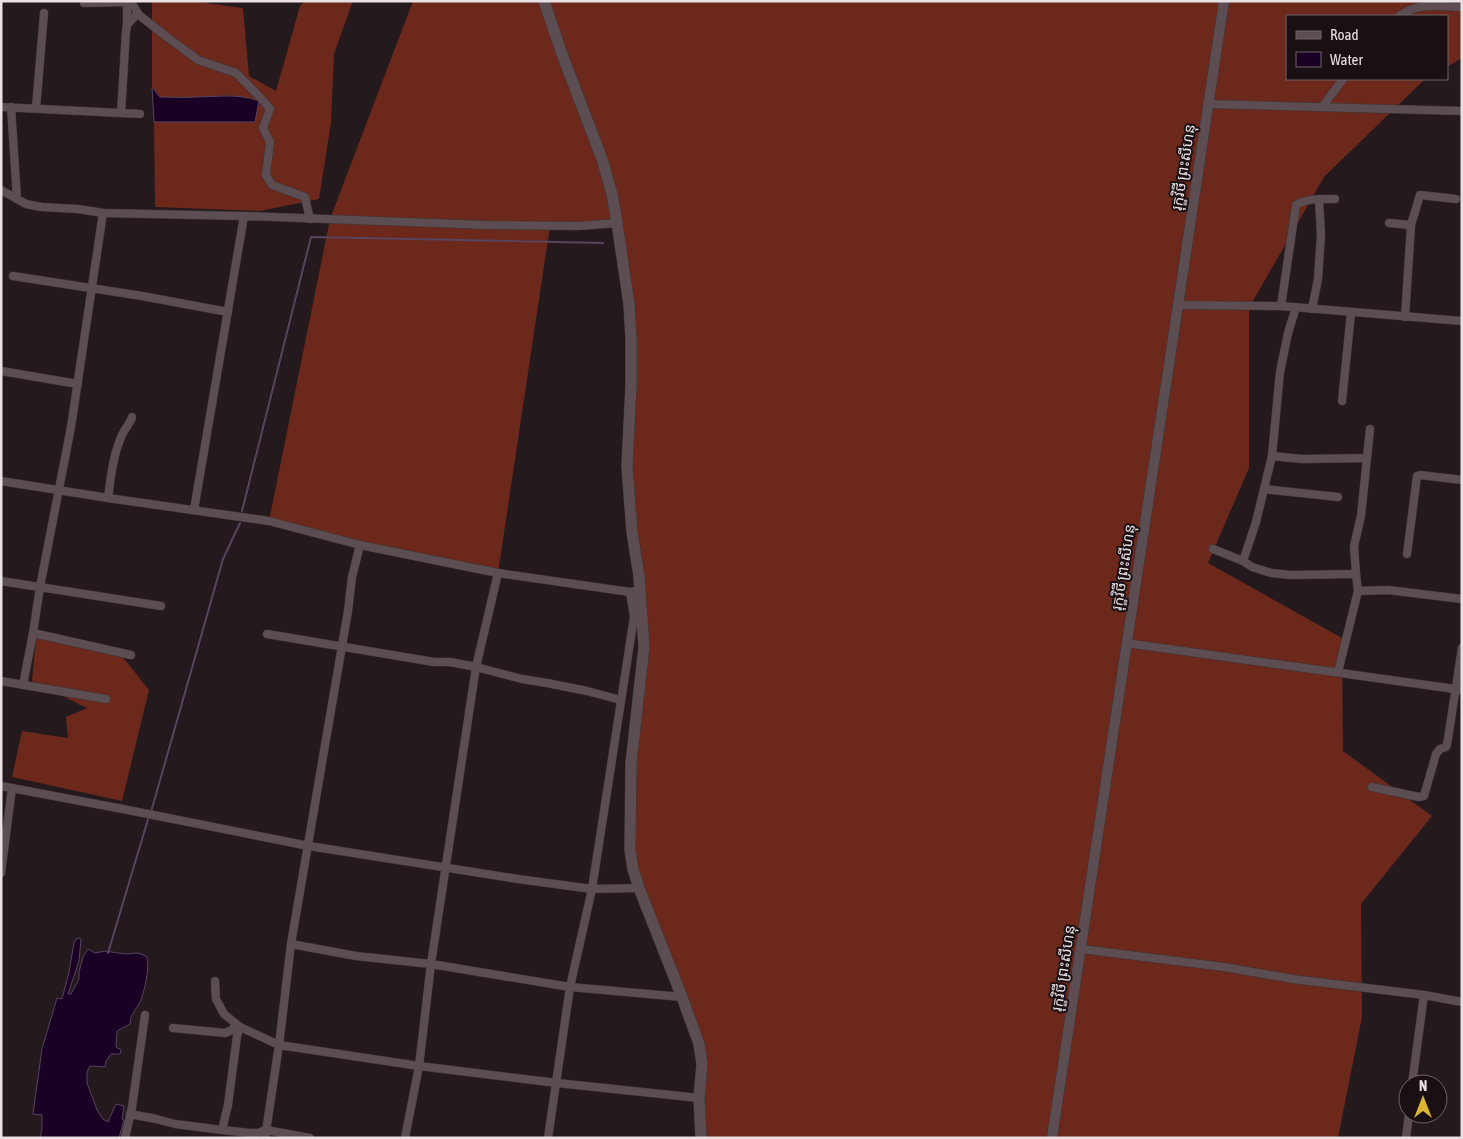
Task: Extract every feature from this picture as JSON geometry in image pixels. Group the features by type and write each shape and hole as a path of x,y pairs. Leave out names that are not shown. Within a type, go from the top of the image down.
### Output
{"main road":[{"path":"544,1 602,159 618,223 629,304 631,386 627,466 635,591 644,647 632,763 630,850 639,888 699,1044 702,1064 699,1098 701,1138"}],"street":[{"name":"រុក្ខវិថី ព្រះសីហនុ","path":"1052,1138 1224,1"},
{"path":"84,3 126,2 133,5 138,14 198,60 236,74 270,109 263,128 270,142 266,175 272,185 305,197 310,219"},
{"path":"121,113 127,25 126,2"},
{"path":"1401,15 1422,6 1462,8"},
{"path":"36,108 44,13"},
{"path":"127,25 138,14"},
{"path":"1322,107 1343,80"},
{"path":"1208,104 1462,110"},
{"path":"1,106 140,114"},
{"path":"11,107 17,199"},
{"path":"1,190 26,204 103,213 486,225 578,226 618,223"},
{"path":"1405,317 1412,225 1419,197 1456,199"},
{"path":"1282,306 1295,207 1298,203 1319,199 1335,199"},
{"path":"1312,309 1318,278 1321,235 1319,199"},
{"path":"23,685 78,384 103,213"},
{"path":"194,510 244,216"},
{"path":"1389,223 1412,225"},
{"path":"13,276 142,296 228,312"},
{"path":"1177,305 1282,306 1462,321"},
{"path":"1243,561 1256,522 1272,456 1280,372 1288,333 1296,307"},
{"path":"1342,401 1351,313"},
{"path":"1,371 78,384"},
{"path":"108,498 116,448 132,417"},
{"path":"1338,672 1358,591 1354,546 1361,516 1370,429"},
{"path":"1272,456 1302,459 1367,458"},
{"path":"1407,554 1417,476 1462,480"},
{"path":"1,481 269,521 360,545 498,573 635,591 634,617 592,889 570,987 548,1138"},
{"path":"1264,489 1338,497"},
{"path":"265,1134 279,1045 291,944 348,612 352,577 360,545"},
{"path":"1213,549 1243,561 1252,567 1280,574 1356,574"},
{"path":"405,1138 419,1066 431,964 476,667 498,573"},
{"path":"1,580 161,606"},
{"path":"1358,591 1388,590 1462,599"},
{"path":"34,633 131,655"},
{"path":"267,634 434,662 450,662 522,680 586,690 621,700"},
{"path":"1126,644 1458,690"},
{"path":"1372,787 1419,797 1424,796 1436,754 1447,745 1458,690 1462,648"},
{"path":"1,681 106,699"},
{"path":"619,712 637,716"},
{"path":"1,786 308,846 592,889 639,888"},
{"path":"1,873 12,788"},
{"path":"291,944 356,956 431,964 570,987 682,997"},
{"path":"1081,949 1224,967 1293,979 1424,995 1462,1002"},
{"path":"215,980 216,999 224,1014 238,1026 279,1045 419,1066 699,1098"},
{"path":"1413,1074 1424,995"},
{"path":"125,1138 145,1015"},
{"path":"173,1028 225,1033 238,1026"},
{"path":"222,1130 228,1105 238,1026"},
{"path":"130,1114 175,1124 310,1138"},
{"path":"1406,1138 1408,1124"}],"shaded area":[{"path":"152,1 191,1 243,8 249,76 276,91 300,6 305,1 353,1 334,54 331,123 319,199 260,211 155,207 154,122 255,122 230,95 160,97 152,87"},
{"path":"413,1 1462,1 1462,58 1448,66 1448,15 1286,15 1286,80 1426,80 1324,177 1249,308 1249,468 1208,563 1342,638 1343,751 1432,816 1361,904 1362,1017 1338,1138 701,1138 702,1064 630,850 644,647 627,466 631,386 617,223 550,226 498,573 269,521 330,219"},
{"path":"36,637 122,656 149,690 122,801 12,777 22,731 68,738 66,717 87,708 32,681"}],"water":[{"path":"152,87 160,97 236,96 259,101 255,122 154,122"},
{"path":"78,938 81,939 79,961 68,994 71,994 79,979 83,957 88,949 95,953 105,951 125,954 138,953 146,956 147,960 146,979 140,1002 132,1014 130,1024 117,1031 116,1047 121,1050 120,1054 111,1054 106,1061 105,1067 90,1066 87,1072 87,1083 97,1110 103,1119 108,1122 116,1104 124,1106 122,1119 124,1120 119,1138 40,1138 42,1115 33,1114 42,1049 57,998 62,999 74,943"}],"waterway":[{"path":"242,511 311,237 603,243"},
{"path":"151,812 223,559 240,523"},
{"path":"108,953 149,816"}]}
